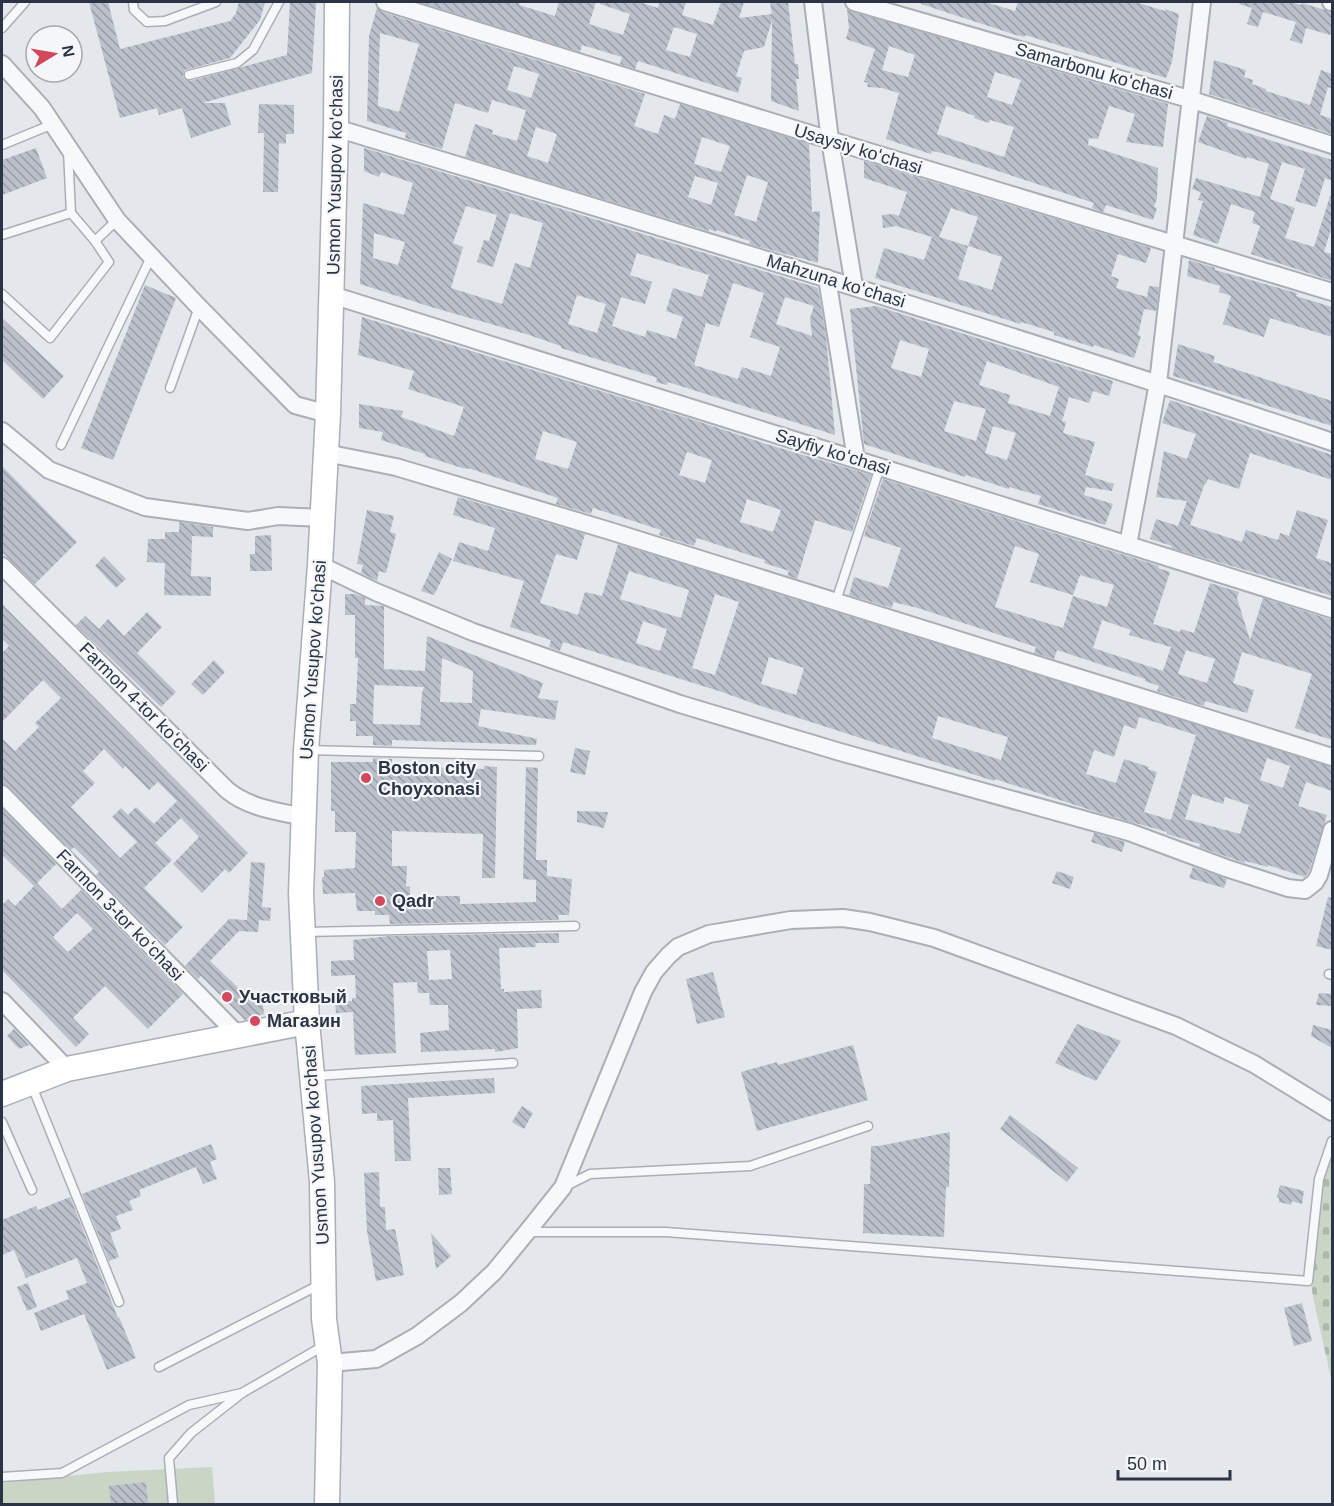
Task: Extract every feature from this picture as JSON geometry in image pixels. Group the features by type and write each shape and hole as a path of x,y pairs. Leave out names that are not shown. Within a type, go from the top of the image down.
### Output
{"main road":[{"name":"Usmon Yusupov ko'chasi","path":"327,1504 329,1353 324,1318 322,1182 307,1022 301,894 306,750 320,565 328,414 337,2"},
{"path":"2,1094 67,1069 307,1022"}],"street":[{"name":"Usaysiy koʻchasi","path":"385,2 830,141 1332,292"},
{"path":"813,2 830,141 854,286"},
{"name":"Samarbonu koʻchasi","path":"854,2 1189,99 1332,145"},
{"path":"1128,545 1158,383 1202,2"},
{"path":"2,64 42,108 117,220 151,257 295,405 328,414"},
{"name":"Mahzuna koʻchasi","path":"336,128 854,286 1158,383 1332,442"},
{"path":"827,278 856,459"},
{"name":"Sayfiy koʻchasi","path":"332,295 1332,609"},
{"path":"2,431 49,470 145,507 248,521 278,516 323,518"},
{"path":"326,453 396,467 1332,757"},
{"path":"320,565 376,592 473,632 680,704 840,752 1129,832 1288,888 1305,890 1315,882 1332,830"},
{"name":"Farmon 4-tor koʻchasi","path":"2,566 227,790 252,806 304,818"},
{"name":"Farmon 3-tor koʻchasi","path":"2,794 239,1036"},
{"path":"329,1353 376,1359 417,1336 461,1303 486,1279 563,1187 643,992 654,972 678,946 738,927 791,920 843,918 870,921 934,938 1176,1026 1254,1064 1332,1112"},
{"path":"2,1002 67,1069"}],"lane":[{"path":"2,28 25,2"},
{"path":"133,2 134,10 147,22 165,21 216,2"},
{"path":"189,75 237,63 253,50 279,2"},
{"path":"2,145 53,124"},
{"path":"2,294 50,338 109,262 95,241 71,213 67,146"},
{"path":"2,235 71,213"},
{"path":"95,241 117,220"},
{"path":"61,446 151,257"},
{"path":"170,388 199,307"},
{"path":"836,602 880,466"},
{"path":"306,750 538,756"},
{"path":"303,932 575,926"},
{"path":"312,1076 513,1063"},
{"path":"31,1083 119,1302"},
{"path":"2,1122 32,1191"},
{"path":"563,1187 590,1174 750,1166 868,1126"},
{"path":"527,1232 666,1232 1308,1281 1319,1179 1332,1141"},
{"path":"159,1367 324,1282"},
{"path":"2,1477 62,1473 189,1405 242,1393 329,1353"},
{"path":"173,1504 169,1458 191,1433 242,1393"}],"green space":[{"path":"1328,1151 1332,1154 1332,1383 1313,1297 1308,1261"},
{"path":"212,1467 215,1504 2,1504 2,1483 107,1472"}],"building":[{"path":"89,2 108,2 120,49 230,21 236,13 239,2 265,2 260,20 230,58 185,70 183,77 190,81 287,55 290,2 316,2 312,73 202,103 225,103 231,125 191,138 182,108 159,115 157,108 120,118"},
{"path":"419,2 520,2 519,5 555,16 559,2 596,2 589,24 623,35 630,14 600,4 600,2 639,2 658,8 659,2 686,2 682,15 713,25 721,2 744,2 739,18 772,14 770,2 788,2 795,64 798,64 799,79 796,79 799,111 771,101 772,20 764,47 744,51 736,76 742,78 738,93 638,61 635,69 620,64 622,57 582,45 580,52","holes":["674,27 697,34 690,57 666,50"]},
{"path":"922,2 985,2 1015,11 1018,2 1135,2 1179,14 1172,62 1166,78 1025,35 1025,37 1016,35 921,4"},
{"path":"1240,2 1290,2 1301,5 1302,3 1332,12 1332,29 1330,35 1306,28 1302,44 1290,40 1296,22 1263,12 1258,27 1247,24 1252,8 1239,4"},
{"path":"377,8 382,12 645,94 634,126 658,134 664,115 675,119 680,104 809,144 812,212 820,211 818,263 749,244 750,241 716,230 716,232 709,229 709,231 465,157 475,124 493,130 492,134 517,141 526,110 492,100 488,113 455,103 442,149 405,138 406,133 367,121 369,36","holes":["380,33 419,44 399,112 378,106","514,66 539,74 531,98 507,90","536,127 557,134 548,163 527,156","702,137 730,146 721,172 694,164","747,175 768,182 756,222 734,215","695,176 718,183 711,205 688,197"]},
{"path":"847,10 1168,104 1163,147 1126,142 1135,114 1109,106 1098,139 1089,138 1088,145 1158,168 1157,198 1154,207 1157,208 1153,220 1106,205 1103,212 1092,208 1094,203 942,153 932,151 931,154 886,139 899,93 867,87 868,83 864,82 875,49 846,39 849,28","holes":["889,46 915,55 908,77 882,70","995,72 1021,80 1012,105 987,97","946,106 989,123 990,120 1014,127 1004,157 937,134"]},
{"path":"1214,60 1246,70 1244,77 1253,80 1252,84 1266,91 1310,105 1321,70 1332,74 1332,89 1328,87 1320,115 1332,119 1332,134 1209,94"},
{"path":"259,104 294,105 294,134 286,134 286,144 279,143 278,192 263,192 264,133 258,133"},
{"path":"1207,116 1228,123 1227,126 1332,160 1332,181 1325,178 1316,207 1295,201 1305,169 1282,162 1270,199 1295,208 1285,238 1314,247 1330,196 1332,197 1332,226 1324,252 1332,254 1332,281 1251,254 1260,226 1252,223 1255,212 1231,204 1218,244 1193,235 1203,201 1198,200 1201,192 1192,189 1196,178 1260,197 1269,164 1247,157 1246,159 1198,142"},
{"path":"36,148 47,178 2,195 2,160"},
{"path":"364,148 818,288 826,336 835,435 668,382 667,385 656,382 655,377 561,348 561,346 526,334 360,284 363,203 404,215 413,183 381,172 379,177 364,171","holes":["466,206 497,215 489,241 484,240 477,262 493,267 510,213 543,223 530,268 515,263 502,304 451,288 463,247 453,243","374,233 405,242 398,265 373,258","637,253 709,275 702,297 673,288 666,311 683,317 676,339 647,330 645,337 612,326 621,297 645,304 652,282 630,275","733,283 764,293 750,337 780,347 771,376 742,367 738,379 694,365 706,323 719,327","577,295 606,304 597,333 568,324","785,297 814,306 810,318 812,336 776,324"]},
{"path":"864,161 1151,248 1146,263 1118,254 1111,276 1119,279 1116,288 1147,297 1149,286 1159,287 1156,311 1144,309 1138,335 1141,336 1134,358 875,278 884,248 924,260 932,237 896,226 883,228 882,215 899,216 907,192 864,178","holes":["951,208 978,217 968,246 939,237","968,246 1002,257 992,290 958,279"]},
{"path":"1189,260 1215,268 1215,270 1297,293 1296,296 1332,307 1332,337 1270,318 1264,337 1223,324 1231,296 1219,292 1220,286 1187,276"},
{"path":"145,285 176,298 113,460 81,448"},
{"path":"876,306 1113,381 1109,396 1093,391 1089,403 1069,397 1062,421 1066,422 1063,433 1095,442 1085,475 1114,484 1112,491 1086,487 1084,495 1113,504 1105,525 1038,504 1041,496 1009,487 1009,489 966,475 965,477 864,444 850,309","holes":["900,340 929,349 921,377 891,368","987,361 1059,387 1050,416 1008,403 1010,395 979,385","954,401 986,409 976,441 944,431","993,426 1016,433 1007,460 985,453"]},
{"path":"362,317 871,475 852,532 815,520 797,579 787,575 789,571 764,563 765,560 697,538 694,546 659,535 661,530 593,508 591,514 556,504 558,498 381,440 383,432 359,428 359,404 403,411 401,417 454,436 464,407 408,389 414,371 358,355","holes":["543,431 577,442 568,469 535,459","687,452 712,460 705,483 679,475","747,499 781,510 773,532 740,522"]},
{"path":"2,318 64,376 43,399 2,360"},
{"path":"1178,344 1215,356 1213,362 1332,401 1332,426 1173,376"},
{"path":"1170,400 1332,455 1332,480 1250,453 1239,489 1208,479 1190,525 1242,542 1246,530 1278,540 1280,533 1289,536 1297,510 1328,520 1316,558 1332,563 1332,596 1171,548 1172,546 1150,539 1156,519 1178,526 1187,501 1156,497 1164,451 1187,459 1196,434 1162,423"},
{"path":"2,466 77,542 35,584 2,552"},
{"path":"883,479 1159,566 1158,568 1170,572 1153,624 1180,632 1181,629 1194,633 1210,583 1239,592 1237,598 1250,640 1263,598 1332,620 1332,740 1295,728 1312,674 1242,652 1233,683 1254,690 1247,713 1205,701 1204,706 1157,691 1159,686 1145,679 1057,650 1054,659 1034,653 1036,647 918,608 893,602 892,608 849,595 854,577 888,588 901,548 864,536","holes":["1015,546 1039,554 1030,582 1073,595 1080,575 1114,585 1107,607 1073,596 1063,628 995,607","1102,620 1131,630 1129,635 1171,647 1163,671 1093,648","1186,650 1215,659 1207,683 1178,674"]},
{"path":"458,497 585,534 577,560 556,554 540,603 578,615 585,592 602,596 618,544 1332,767 1332,791 1306,782 1298,806 1327,815 1309,871 1305,877 1268,865 1268,867 1245,861 1245,863 1199,847 1200,844 1167,834 1167,832 995,779 994,781 563,642 560,651 549,647 551,640 510,627 524,581 453,561 459,542 488,551 495,528 453,515","holes":["629,571 689,590 681,618 620,599","715,594 739,602 715,675 692,668","643,621 667,629 660,651 636,643","769,657 804,668 796,695 761,684","938,716 1008,737 1001,760 932,738","1139,717 1196,735 1171,820 1144,812 1157,772 1148,769 1149,767 1124,759 1116,783 1086,774 1094,750 1114,757 1124,725 1136,729","1267,758 1290,766 1283,788 1260,780","1192,794 1223,804 1225,797 1249,805 1240,834 1185,819"]},
{"path":"367,510 394,516 390,532 396,534 386,573 379,571 377,581 361,573 363,565 357,564"},
{"path":"179,522 213,527 213,537 192,536 191,576 211,577 211,596 164,595 165,563 147,562 148,539 165,539 165,532 179,532"},
{"path":"271,535 272,571 250,571 250,554 255,554 255,536"},
{"path":"439,552 452,559 434,595 421,591"},
{"path":"104,556 126,579 116,588 95,566"},
{"path":"345,594 355,594 365,598 365,605 384,606 384,669 425,671 427,636 543,683 538,698 558,701 555,720 481,709 478,726 537,739 536,745 392,740 392,746 373,745 373,736 356,736 356,721 350,721 350,704 356,704 358,658 355,658 355,615 345,615","holes":["442,658 473,671 472,703 440,702","374,685 424,687 420,725 373,724"]},
{"path":"2,604 248,853 229,873 225,869 202,893 173,864 199,837 181,818 155,843 172,860 144,888 183,927 165,945 96,875 99,872 74,847 71,850 9,787 2,784 2,738 15,751 39,727 35,723 61,698 43,680 2,722 2,653 9,646 2,639","holes":["104,749 123,769 125,766 149,790 158,782 177,801 154,824 136,807 128,815 121,808 112,817 137,842 120,858 71,807 95,783 83,771"]},
{"path":"147,612 162,627 137,653 176,692 161,707 76,625 85,616 99,629 108,619 124,636"},
{"path":"214,660 225,672 203,695 191,684"},
{"path":"575,748 590,751 585,775 570,772"},
{"path":"373,758 392,759 392,766 484,769 484,766 497,767 495,878 482,878 483,834 392,831 392,866 407,866 406,886 410,887 410,896 460,896 460,904 536,902 536,880 523,879 526,767 538,768 536,860 547,860 547,876 572,879 569,915 558,915 559,920 390,924 389,915 375,915 375,911 357,911 355,893 323,894 324,870 355,868 356,832 335,832 335,811 331,811 331,762 373,762"},
{"path":"2,808 56,864 37,883 62,909 81,890 183,994 148,1029 105,986 73,1018 89,1034 76,1047 2,970 2,905 8,899 15,906 34,886 2,855","holes":["77,913 93,929 68,952 53,937"]},
{"path":"577,811 608,812 604,828 577,822"},
{"path":"1094,833 1125,842 1122,852 1091,842"},
{"path":"251,862 265,863 262,907 271,908 270,921 259,920 258,932 239,931 210,961 251,1000 261,990 264,1014 245,1020 201,976 198,979 185,966 229,919 247,920"},
{"path":"1193,867 1227,879 1224,888 1189,878"},
{"path":"1057,871 1074,877 1070,889 1052,883"},
{"path":"1328,897 1332,898 1332,950 1316,946"},
{"path":"559,933 559,943 535,943 536,947 499,948 501,989 504,989 504,992 541,990 542,1008 517,1009 518,1048 495,1052 495,1049 421,1052 420,1033 449,1030 448,1005 430,1005 429,993 418,993 417,982 393,983 396,1053 355,1055 353,1012 336,1013 335,1002 352,1001 352,998 356,998 355,975 331,976 331,961 354,960 353,940 390,936","holes":["450,950 452,979 429,980 427,951"]},
{"path":"713,972 725,1017 697,1024 686,979"},
{"path":"1319,993 1332,994 1332,1006 1316,1005"},
{"path":"1077,1024 1121,1041 1096,1081 1055,1063"},
{"path":"1313,1025 1332,1030 1332,1048 1311,1036"},
{"path":"14,1029 29,1045 19,1049 7,1036"},
{"path":"853,1045 868,1100 757,1131 741,1072 777,1062 778,1065"},
{"path":"494,1078 495,1093 408,1098 411,1161 395,1161 393,1120 377,1121 377,1113 362,1114 361,1086"},
{"path":"522,1106 533,1113 524,1129 512,1122"},
{"path":"1010,1115 1078,1168 1067,1182 1000,1129"},
{"path":"950,1132 949,1187 946,1187 944,1237 863,1233 864,1184 870,1184 871,1146"},
{"path":"211,1144 217,1159 210,1162 217,1179 203,1184 196,1167 139,1190 141,1196 129,1201 133,1210 116,1216 121,1229 110,1233 119,1257 109,1261 82,1194"},
{"path":"438,1168 450,1168 452,1194 439,1195"},
{"path":"379,1172 380,1207 385,1207 386,1230 395,1229 404,1275 376,1281 367,1231 364,1173"},
{"path":"1280,1185 1304,1191 1302,1204 1292,1201 1291,1205 1279,1202 1277,1197"},
{"path":"70,1197 136,1358 107,1370 84,1314 41,1331 34,1313 69,1299 66,1291 87,1283 77,1258 26,1278 14,1250 2,1255 2,1220 36,1206 38,1210"},
{"path":"431,1233 451,1256 436,1269"},
{"path":"28,1283 37,1307 27,1311 17,1287"},
{"path":"1302,1303 1312,1341 1294,1346 1284,1308"},
{"path":"146,1482 148,1504 111,1504 109,1486"}],"place":[{"name":"Boston city Choyxonasi","path":"366,778"},
{"name":"Qadr","path":"380,901"},
{"name":"Участковый","path":"227,997"},
{"name":"Магазин","path":"255,1021"}]}
